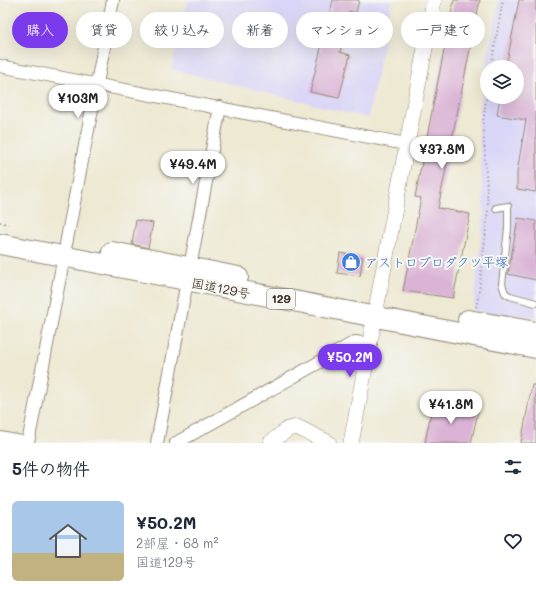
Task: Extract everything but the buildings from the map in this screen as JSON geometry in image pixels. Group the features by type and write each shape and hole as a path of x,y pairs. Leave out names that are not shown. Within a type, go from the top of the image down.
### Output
{"highway":[{"name":"国道129号","path":"4,228 65,250"},
{"name":"国道129号","path":"0,244 65,250 377,310 536,348"},
{"name":"国道129号","path":"377,310 536,332"}],"street":[{"path":"0,438 28,443 113,0"},
{"path":"351,443 371,344 406,144 434,0"},
{"path":"0,66 220,107 406,144"},
{"path":"157,443 220,107"},
{"path":"176,443 355,342 371,344"},
{"path":"270,443 288,429 297,427 329,443"}],"lane":[{"path":"496,208 508,206 508,228 502,284 505,293 510,296 536,303"}],"path":[{"path":"492,60 503,0"},
{"path":"475,311 479,293 488,210 483,123 485,104"},
{"path":"0,222 4,228"}],"shaded area":[{"path":"188,0 392,0 390,12 296,12 296,48 382,48 368,118 171,69 176,48 224,48 224,12 185,12"},
{"path":"500,0 536,0 536,317 473,311 484,215 478,123 481,104 524,104 524,60 487,60"}],"place":[{"name":"アストロプロダクツ平塚","path":"351,262"}]}
